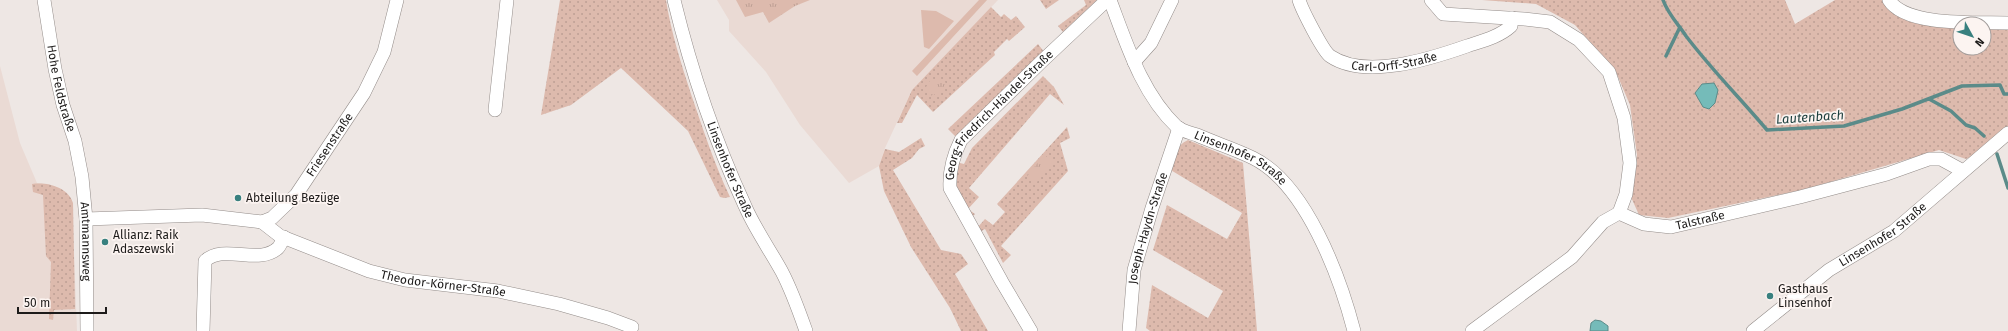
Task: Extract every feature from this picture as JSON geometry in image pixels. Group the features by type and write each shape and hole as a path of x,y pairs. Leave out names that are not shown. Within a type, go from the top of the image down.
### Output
{"street":[{"name":"Hohe Feldstraße","path":"44,0 54,69 63,105 75,141 82,177"},
{"name":"Friesenstraße","path":"262,222 272,218 281,211 296,195 364,93 384,52 397,0"},
{"path":"495,110 507,0"},
{"name":"Linsenhofer Straße","path":"674,0 681,30 726,164 748,214 787,281 806,331"},
{"name":"Linsenhofer Straße","path":"1109,0 1134,62 1152,98 1179,128 1252,157 1264,164 1291,191 1308,217 1335,270 1354,331"},
{"name":"Georg-Friedrich-Händel-Straße","path":"1031,331 950,188 949,175 951,166 954,154 961,140 1040,62 1109,0"},
{"path":"1134,62 1151,43 1172,0"},
{"name":"Carl-Orff-Straße","path":"1299,0 1314,31 1329,55 1351,65 1386,66 1425,60 1493,37 1511,26 1512,18"},
{"path":"1431,0 1443,14 1550,22 1579,40 1609,72 1624,118 1630,163 1626,194 1619,213 1603,222 1572,257 1472,331"},
{"path":"1889,0 1896,8 1921,18 2008,24"},
{"name":"Joseph-Haydn-Straße","path":"1129,331 1134,270 1152,208 1179,128"},
{"name":"Linsenhofer Straße","path":"1753,331 1829,270 1894,231 1934,199 1963,171 2008,133"},
{"name":"Talstraße","path":"1619,213 1644,224 1671,227 1808,195 1887,174 1929,159 1941,159 1963,171"},
{"name":"Amtmannsweg","path":"82,177 86,219 88,331"},
{"path":"86,219 202,215 262,222"},
{"name":"Theodor-Körner-Straße","path":"262,222 284,237 369,271 398,278 505,293 577,308 632,327"},
{"path":"204,331 206,261 213,255 269,253 278,248 284,237"}],"shaded area":[{"path":"717,0 998,0 912,90 885,148 879,166 849,183 800,125 766,72 729,31 729,20"},
{"path":"0,66 20,143 37,183 48,184 61,190 72,200 77,331 0,331"}],"green space":[{"path":"560,0 666,0 673,36 691,94 704,133 730,197 720,197 688,131 621,68 571,105 541,115"},
{"path":"736,0 810,0 795,6 769,23 763,12 745,17"},
{"path":"979,0 987,0 917,76 912,71"},
{"path":"1040,0 1059,0 1046,9"},
{"path":"1084,0 1097,0 1063,32 1058,26 1086,5"},
{"path":"1482,0 1785,0 1795,24 1835,0 1893,0 1921,15 1952,17 1952,56 1992,56 1992,19 2008,20 2008,133 1986,150 1966,159 1939,150 1806,189 1668,218 1639,215 1631,197 1637,155 1630,105 1616,72 1575,25 1536,4"},
{"path":"991,7 1001,17 1004,14 1011,20 1016,16 1025,27 1009,41 1007,39 994,52 995,55 933,112 917,95 902,123 897,123 912,90"},
{"path":"921,10 936,11 954,21 929,49 924,47"},
{"path":"1038,44 1045,53 958,139 948,129"},
{"path":"1043,76 1054,87 1064,105 1050,94 969,188 979,197 968,209 975,214 973,216 955,193 956,162 964,164 972,148"},
{"path":"931,79 941,80 946,83 946,87 932,96 926,87"},
{"path":"1067,127 1070,138 1060,143 1068,171 1001,246 1011,255 1003,263 985,229 978,233 977,228 985,219 993,225 1005,212 997,204"},
{"path":"921,138 925,146 919,149 912,158 893,170 941,250 961,254 968,264 955,274 988,331 961,331 950,308 911,247 884,191 879,166 885,149 899,152"},
{"path":"1188,140 1243,163 1257,331 1150,331 1146,328 1152,285 1208,318 1223,291 1153,250 1167,205 1227,239 1242,213 1169,169 1178,148"},
{"path":"1045,155 1054,163 1036,183 1027,175"},
{"path":"32,184 50,185 62,189 67,193 73,203 75,309 54,310 53,320 49,319 51,262 46,256 43,195 33,192"}],"water":[{"path":"1714,83 1718,90 1715,103 1709,109 1703,107 1695,93 1702,84"},
{"path":"1595,320 1601,321 1608,326 1608,331 1590,331 1591,323"}],"waterway":[{"name":"Lautenbach","path":"1663,0 1670,14 1686,36 1715,72 1767,130 1844,126 1902,109 1962,86 2000,85 2004,94 2008,94"},
{"path":"1666,56 1680,27"},
{"path":"1929,99 1951,111 1966,125 1975,128 1984,136"},
{"path":"1997,154 2008,188"}],"place":[{"name":"Abteilung Bezüge","path":"238,198"},
{"name":"Allianz: Raik Adaszewski","path":"105,242"},
{"name":"Gasthaus Linsenhof","path":"1770,296"}]}
